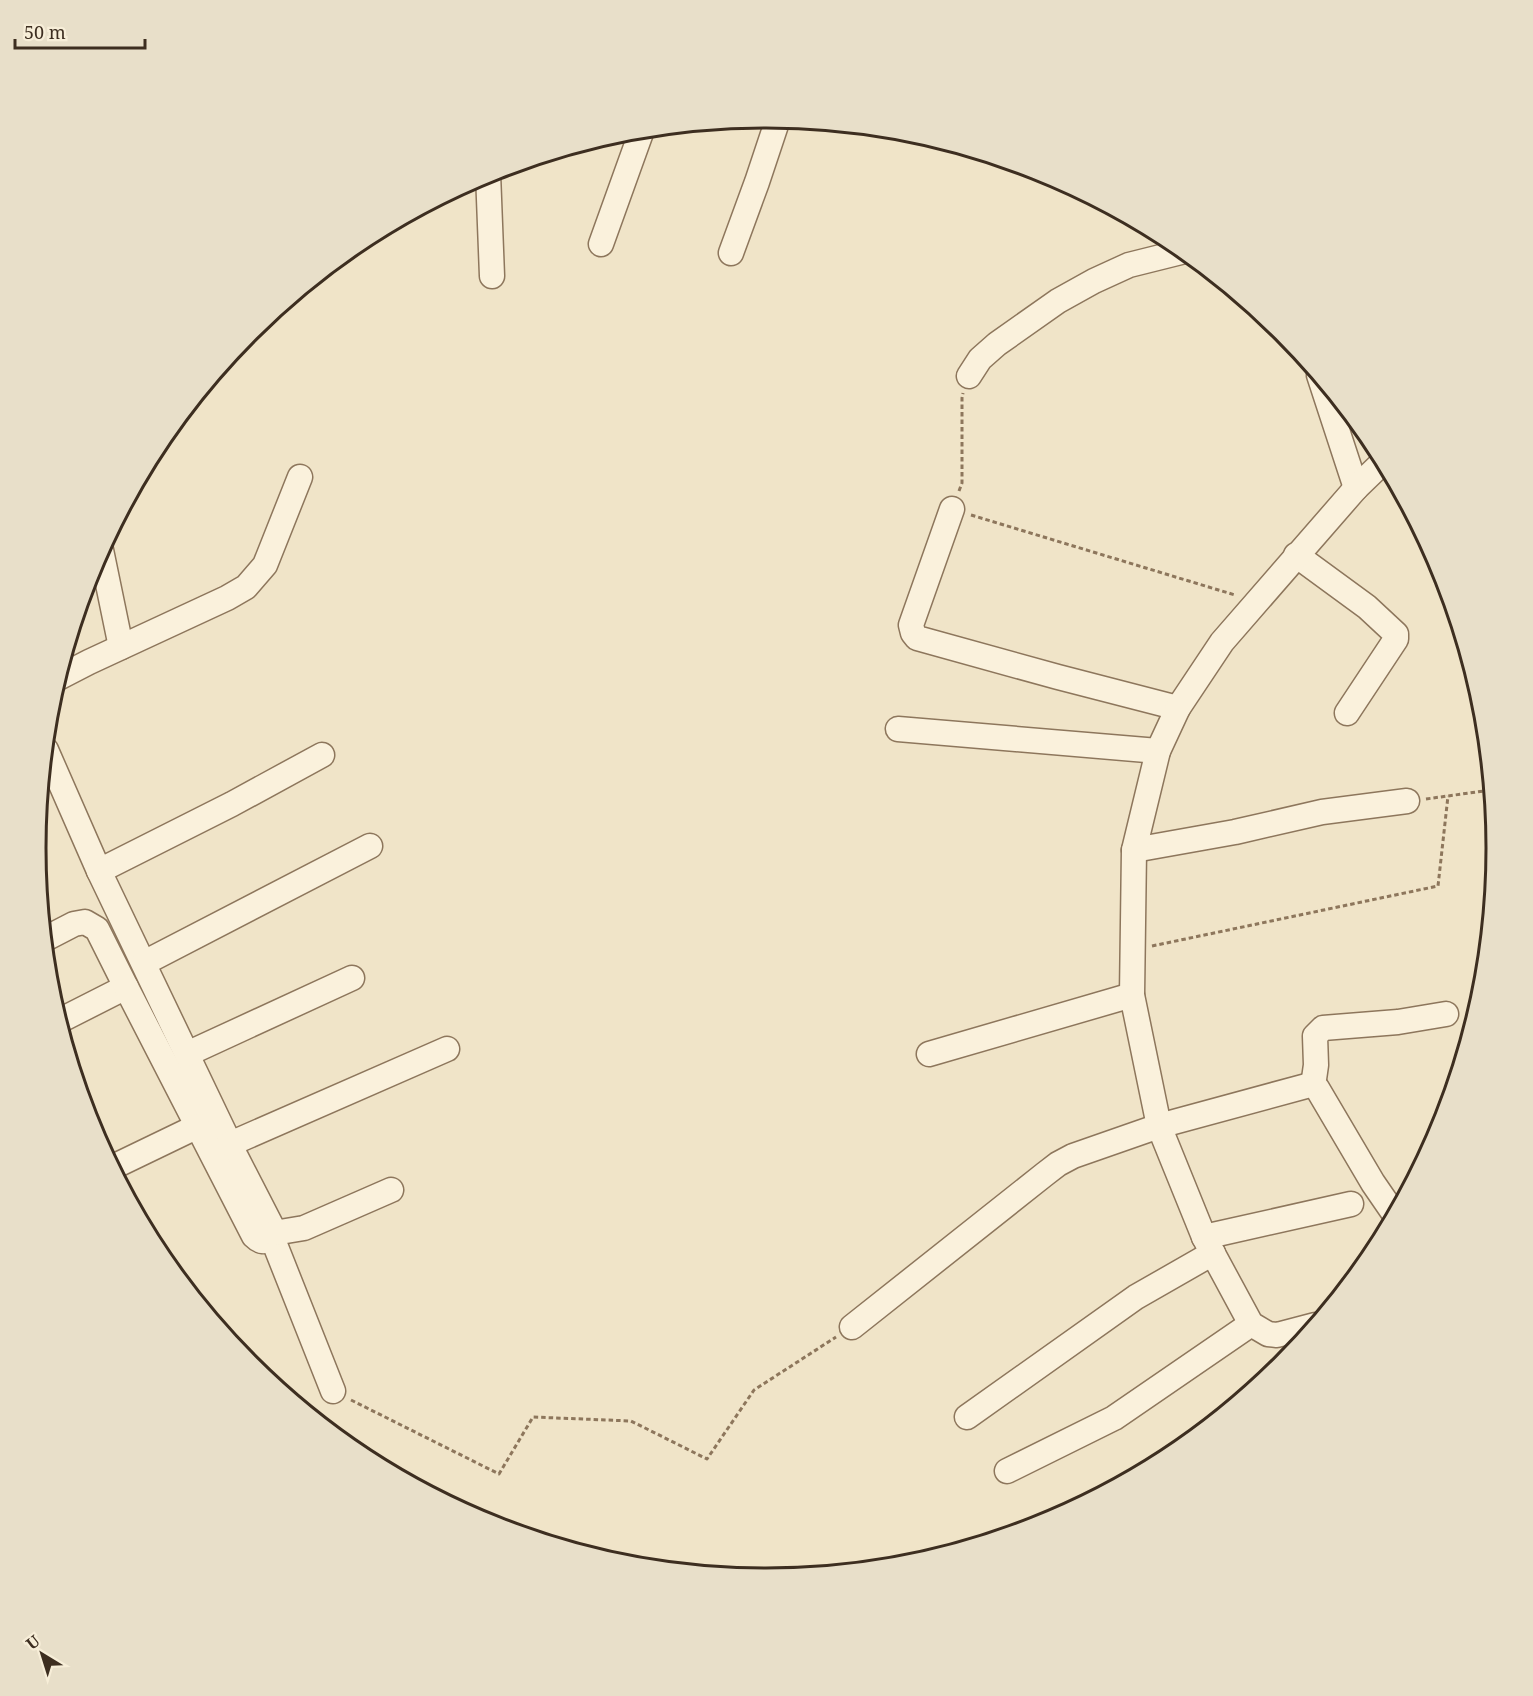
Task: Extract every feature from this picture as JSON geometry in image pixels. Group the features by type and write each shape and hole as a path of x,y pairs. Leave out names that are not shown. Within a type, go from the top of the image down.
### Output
{"street":[{"path":"730,254 775,128"},
{"path":"601,243 638,140"},
{"path":"488,184 492,276"},
{"path":"969,376 980,359 997,344 1058,301 1129,265 1174,254"},
{"path":"1325,394 1356,488"},
{"path":"1303,1328 1277,1335 1268,1334 1251,1324 1209,1245 1159,1126 1132,995 1134,850 1158,751 1178,708 1222,642 1296,555 1377,468"},
{"path":"68,673 246,587 265,565 300,477"},
{"path":"952,509 911,626 917,638 1178,708"},
{"path":"1296,555 1367,607 1396,634 1396,639 1347,713"},
{"path":"104,565 121,647"},
{"path":"897,729 1158,751"},
{"path":"99,871 232,804 322,755"},
{"path":"52,764 99,871 273,1235 333,1391"},
{"path":"1134,850 1235,832 1322,812 1407,801"},
{"path":"144,963 370,846"},
{"path":"52,935 74,924 85,922 97,929 258,1240 268,1241 273,1235 304,1228 391,1190"},
{"path":"187,1054 352,978"},
{"path":"67,1016 126,987"},
{"path":"929,1054 1132,995"},
{"path":"1313,1086 1316,1065 1315,1036 1323,1028 1398,1022 1446,1014"},
{"path":"230,1144 447,1049"},
{"path":"852,1327 1058,1164 1073,1156 1159,1126 1239,1103 1313,1086 1317,1088 1390,1208"},
{"path":"120,1164 198,1126"},
{"path":"967,1416 1209,1245 1351,1204"},
{"path":"1007,1471 1114,1418 1251,1324"}],"path":[{"path":"969,376 962,398 962,483 952,509 1257,601"},
{"path":"1407,801 1484,791"},
{"path":"1133,950 1438,886 1448,796"},
{"path":"333,1391 499,1474 533,1417 631,1422 707,1460 754,1390 852,1327"}]}
